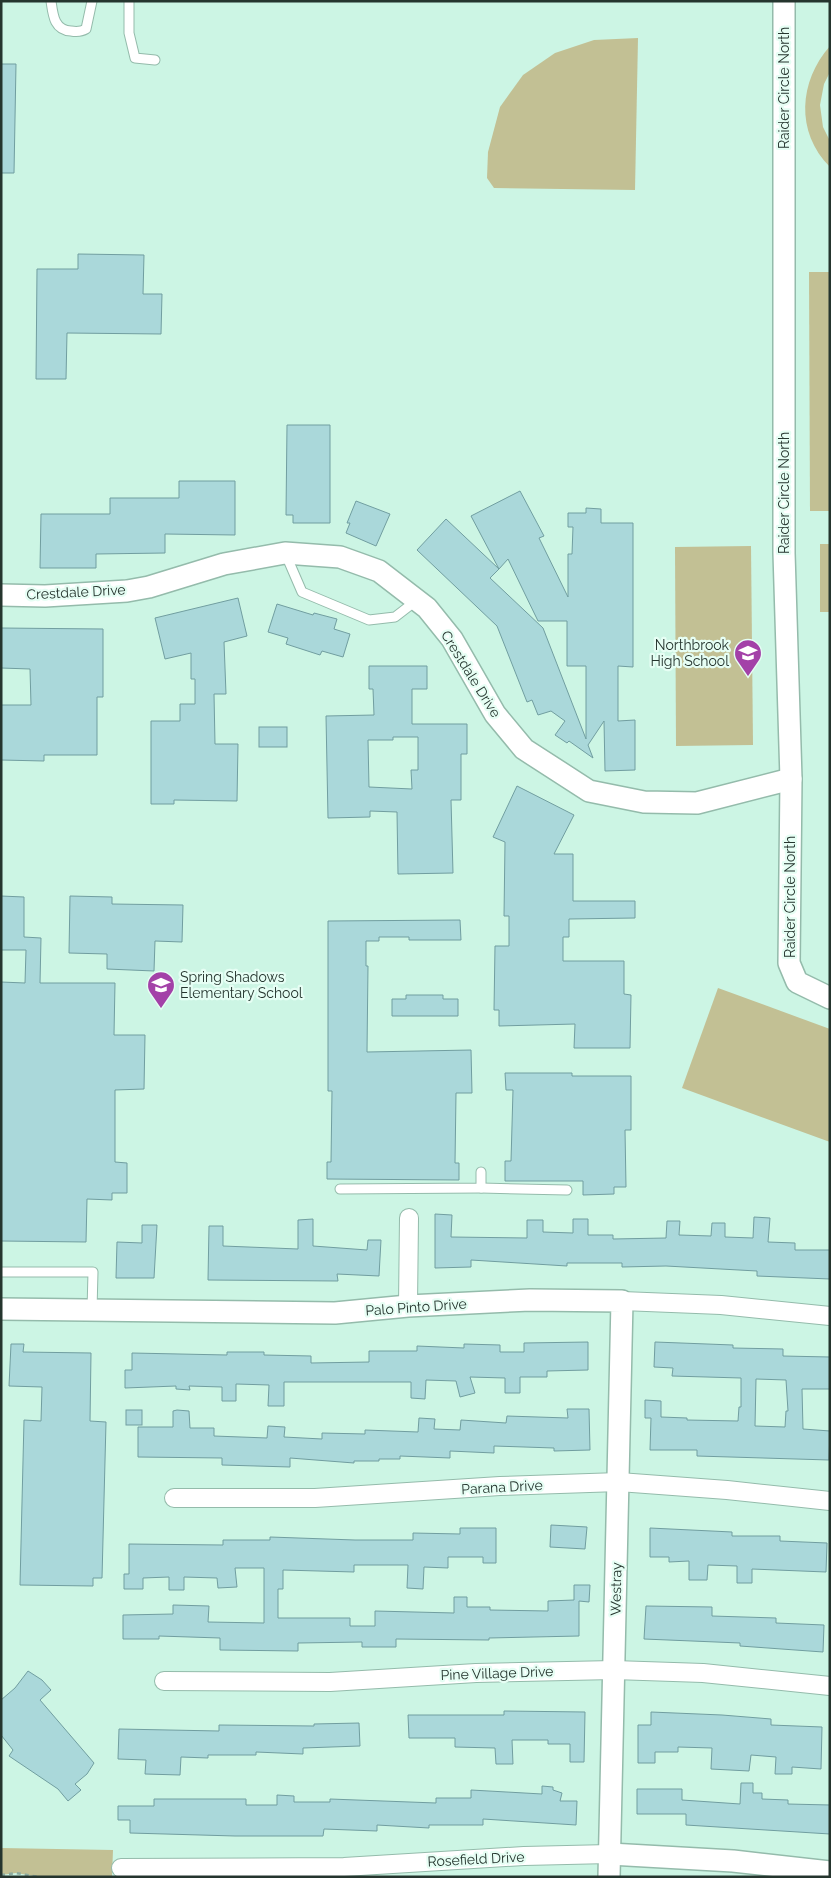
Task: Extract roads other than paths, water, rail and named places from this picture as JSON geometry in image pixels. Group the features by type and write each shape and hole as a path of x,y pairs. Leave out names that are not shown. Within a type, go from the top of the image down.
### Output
{"street":[{"name":"Raider Circle North","path":"784,1 784,553 791,779 789,963 797,982 830,998"},
{"name":"Crestdale Drive","path":"1,595 45,596 127,591 149,587 224,564 285,553 340,557 379,572 427,608 452,640 495,714 524,749 589,791 644,802 697,803 791,779"},
{"path":"408,1306 409,1218"},
{"name":"Palo Pinto Drive","path":"1,1309 335,1313 408,1306 530,1300 622,1301 721,1306 830,1316"},
{"name":"Westray","path":"610,1877 622,1301"},
{"name":"Parana Drive","path":"174,1498 315,1498 500,1486 619,1482 728,1490 830,1501"},
{"name":"Pine Village Drive","path":"164,1681 330,1682 476,1673 614,1670 703,1673 830,1686"},
{"name":"Rosefield Drive","path":"121,1868 344,1867 524,1856 610,1854 734,1861 830,1872"}],"lane":[{"path":"50,1 56,24 63,31 74,32 86,29 92,1"},
{"path":"129,1 129,33 135,58 154,60"},
{"path":"285,553 302,592 368,620 395,617 417,600"},
{"path":"481,1172 481,1188"},
{"path":"340,1189 481,1188 567,1190"},
{"path":"1,1272 93,1272 92,1310"}],"place":[{"name":"Northbrook High School","path":"748,677"},
{"name":"Spring Shadows Elementary School","path":"161,1009"}]}
